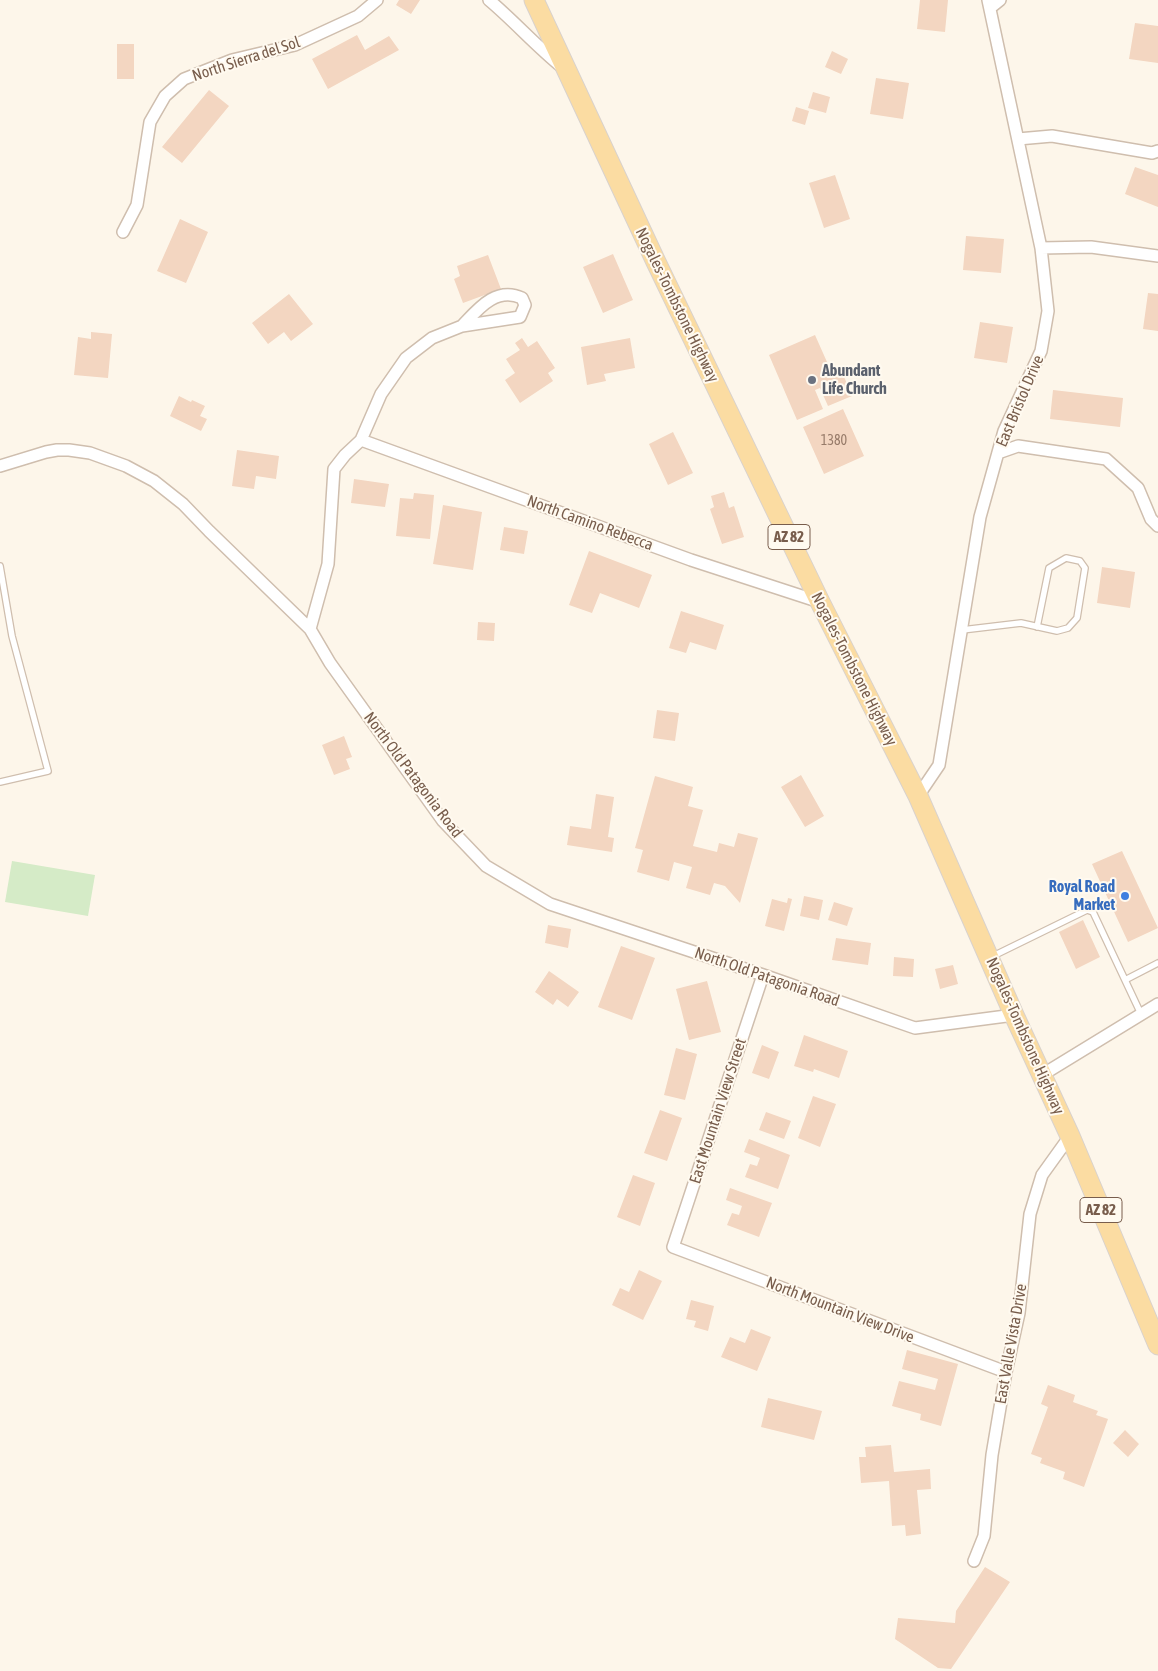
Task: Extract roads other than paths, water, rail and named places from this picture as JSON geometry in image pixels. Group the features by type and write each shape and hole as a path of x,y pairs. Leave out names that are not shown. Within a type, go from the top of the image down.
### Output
{"main road":[{"name":"Nogales-Tombstone Highway","path":"534,0 656,262 820,602 918,796 1070,1136 1158,1345"}],"street":[{"name":"North Sierra del Sol","path":"123,232 137,205 150,122 165,96 184,79 232,60 295,45 358,16 377,0"},
{"path":"489,0 510,17 538,48 567,71"},
{"path":"989,4 1000,0"},
{"name":"East Bristol Drive","path":"918,796 939,765 980,517 1004,431 1042,351 1048,311 1041,248 989,4"},
{"path":"1018,139 1052,136 1152,153 1158,151"},
{"path":"1041,248 1091,247 1158,256"},
{"path":"310,629 328,564 334,469 361,440 381,394 406,358 432,338 462,326 520,318 525,305 522,298 514,294 502,295 481,305 462,326"},
{"name":"North Camino Rebecca","path":"361,440 682,556 820,602"},
{"path":"998,453 1018,446 1106,459 1138,488 1151,519 1158,526"},
{"name":"North Old Patagonia Road","path":"0,466 46,452 69,450 90,453 147,477 183,504 310,629 330,663 443,821 486,866 550,904 916,1028 1014,1014"},
{"name":"East Mountain View Street","path":"674,1247 763,975"},
{"path":"1042,1075 1158,1004"},
{"name":"East Valle Vista Drive","path":"974,1561 984,1536 992,1455 1006,1372 1019,1313 1030,1214 1042,1175 1070,1136"},
{"name":"North Mountain View Drive","path":"674,1247 1006,1372"}],"lane":[{"path":"962,630 1021,623 1037,627 1057,631 1068,628 1077,618 1085,568 1080,561 1066,558 1049,568 1037,627"},
{"path":"0,566 12,636 48,771 0,782"},
{"path":"990,958 1087,910 1093,912 1141,1014"},
{"path":"1125,980 1158,963"}],"place":[{"name":"Abundant Life Church","path":"812,380"},
{"name":"Royal Road Market","path":"1125,896"}]}
